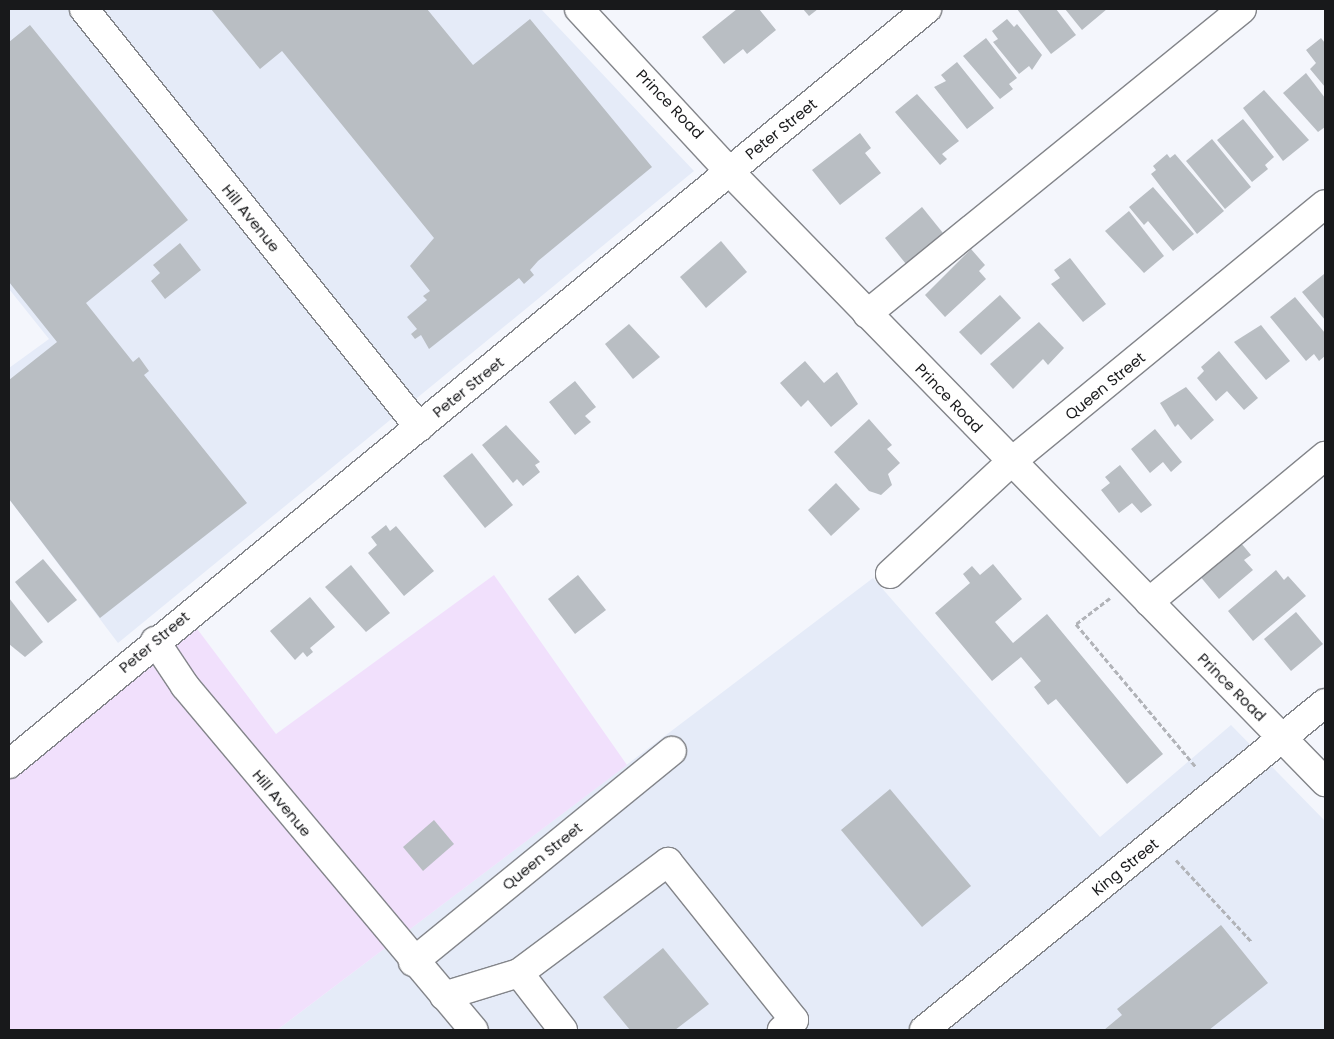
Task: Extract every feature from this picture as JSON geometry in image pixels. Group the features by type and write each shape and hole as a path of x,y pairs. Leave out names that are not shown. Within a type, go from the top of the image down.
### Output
{"street":[{"name":"Hill Avenue","path":"84,9 419,427"},
{"name":"Prince Road","path":"579,9 729,172 1325,782"},
{"name":"Peter Street","path":"9,764 155,641 419,427 927,9"},
{"path":"867,314 1242,9"},
{"name":"Queen Street","path":"890,574 1011,462 1325,204"},
{"path":"1149,602 1325,456"},
{"name":"Hill Avenue","path":"155,641 185,686 413,962 474,1030"},
{"name":"King Street","path":"924,1030 1325,703"},
{"name":"Queen Street","path":"413,962 672,751"},
{"path":"444,996 519,973 668,862 794,1020 782,1030"},
{"path":"519,973 563,1030"}],"path":[{"path":"1129,583 1076,624 1196,767"},
{"path":"1158,839 1252,942"}],"shaded area":[{"path":"9,9 541,9 694,171 118,643 9,499 9,368 49,339 9,289"},
{"path":"494,575 627,765 277,1030 9,1030 9,771 192,622 276,734"},
{"path":"873,578 1100,837 1231,725 1325,821 1325,1030 277,1030"}],"building":[{"path":"211,9 427,9 473,65 530,19 652,167 538,261 530,270 534,275 524,284 519,278 429,349 421,335 415,339 411,334 417,329 407,317 427,300 423,296 430,291 410,266 434,238 282,51 260,69"},
{"path":"737,9 759,9 776,30 747,54 743,49 724,64 702,37"},
{"path":"803,9 818,9 809,16"},
{"path":"1017,9 1056,9 1076,35 1051,54"},
{"path":"1065,9 1107,9 1082,30"},
{"path":"1007,19 1014,27 1017,24 1042,55 1032,70 1029,66 1019,74 993,42 998,39 992,31"},
{"path":"30,25 188,220 86,303 133,362 139,357 149,371 144,375 247,503 100,618 9,499 9,380 57,342 9,282 9,42"},
{"path":"986,38 1017,78 1009,84 1013,89 1000,99 963,56"},
{"path":"1321,38 1325,43 1325,87 1310,69 1316,63 1306,50"},
{"path":"957,62 994,108 967,129 934,87 946,81 941,75"},
{"path":"1306,73 1325,98 1325,127 1318,132 1283,93"},
{"path":"1264,90 1309,140 1283,161 1243,108"},
{"path":"917,94 959,141 942,154 947,159 940,165 895,112"},
{"path":"1243,119 1274,157 1265,165 1268,169 1252,182 1217,140"},
{"path":"860,133 871,148 865,153 881,173 840,205 812,170"},
{"path":"1212,139 1251,187 1225,209 1186,161"},
{"path":"1167,154 1170,158 1175,154 1224,211 1197,234 1151,174 1156,170 1153,166"},
{"path":"1153,187 1194,234 1173,251 1148,221 1144,225 1129,207"},
{"path":"922,207 947,238 910,269 885,238"},
{"path":"1129,211 1164,256 1144,273 1105,231"},
{"path":"721,241 747,272 706,308 680,277"},
{"path":"180,243 201,270 165,299 151,281 160,273 153,265"},
{"path":"971,249 985,265 979,271 986,279 945,317 925,295"},
{"path":"1070,258 1106,304 1083,322 1051,284 1060,278 1054,270"},
{"path":"1325,275 1325,320 1302,292"},
{"path":"1000,295 1021,318 981,355 959,332"},
{"path":"1295,297 1325,333 1325,356 1319,361 1314,354 1306,361 1270,317"},
{"path":"1039,322 1064,348 1048,365 1043,359 1013,389 990,364"},
{"path":"629,324 660,357 633,379 605,344"},
{"path":"1261,325 1290,361 1266,380 1234,342"},
{"path":"1219,351 1258,398 1244,410 1227,391 1216,401 1197,378 1204,371 1201,367"},
{"path":"805,361 824,383 837,372 858,404 831,427 808,400 801,407 780,383"},
{"path":"575,381 596,407 585,416 591,422 575,435 549,402"},
{"path":"1186,387 1214,420 1191,440 1178,424 1175,427 1160,403"},
{"path":"869,419 892,445 887,449 900,463 888,474 892,485 881,495 869,491 834,452"},
{"path":"506,425 540,462 535,465 540,472 523,486 517,479 513,483 482,445"},
{"path":"1155,429 1182,462 1171,472 1163,462 1150,473 1131,449"},
{"path":"472,453 513,505 485,528 443,476"},
{"path":"1120,465 1152,505 1141,513 1132,503 1119,513 1101,490 1110,483 1105,477"},
{"path":"836,483 860,509 831,536 808,510"},
{"path":"386,525 390,531 396,526 434,571 404,596 368,553 377,545 371,537"},
{"path":"1241,543 1251,555 1244,560 1253,570 1219,599 1199,575"},
{"path":"43,559 77,600 48,623 15,582"},
{"path":"993,564 1022,599 995,622 1013,643 1047,614 1163,754 1127,784 1056,699 1048,705 1034,687 1041,681 1021,657 992,681 935,613 970,583 963,574 972,566 980,575"},
{"path":"351,565 390,613 366,632 325,587"},
{"path":"1276,570 1284,580 1288,576 1306,596 1253,641 1228,611"},
{"path":"578,575 606,610 575,634 548,599"},
{"path":"310,597 335,627 310,648 313,652 307,657 303,652 295,660 270,631"},
{"path":"9,598 43,642 25,657 9,644"},
{"path":"1296,612 1323,644 1291,671 1264,639"},
{"path":"890,789 971,886 922,927 841,830"},
{"path":"434,820 454,844 423,871 403,847"},
{"path":"1221,925 1268,983 1209,1030 1104,1030 1122,1015 1117,1009"},
{"path":"663,948 709,1004 675,1030 630,1030 603,997"}]}
